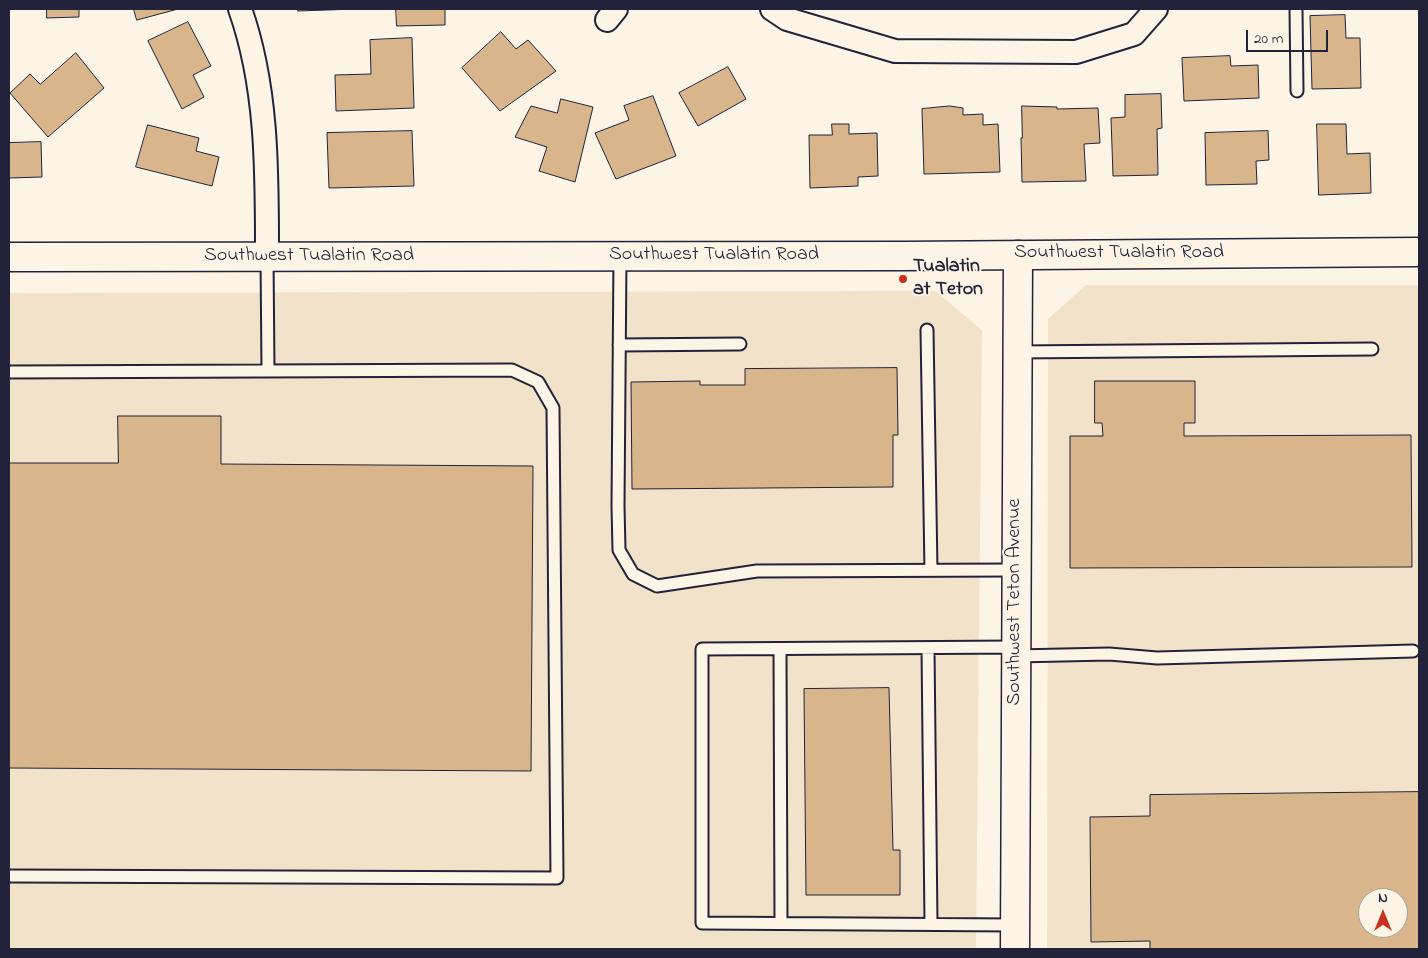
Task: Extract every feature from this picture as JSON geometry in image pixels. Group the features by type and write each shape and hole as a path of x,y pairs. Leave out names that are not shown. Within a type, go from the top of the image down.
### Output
{"main road":[{"name":"Southwest Tualatin Road","path":"9,257 1018,255 1419,252"},
{"name":"Southwest Teton Avenue","path":"1015,937 1016,352 1018,255"}],"street":[{"path":"240,9 248,29 263,113 267,257"},
{"path":"772,9 787,19 895,51 1067,52 1076,52 1134,34 1156,9"}],"lane":[{"path":"1296,9 1298,91"},
{"path":"620,256 619,550 633,574 657,586 756,571 1016,570"},
{"path":"267,257 268,370"},
{"path":"927,330 931,570"},
{"path":"619,345 740,344"},
{"path":"1016,352 1372,348"},
{"path":"9,372 512,370 538,382 553,408 557,878 9,876"},
{"path":"928,648 931,924"},
{"path":"1015,937 931,924 702,923 702,649 928,648 1109,654 1157,658 1413,650"},
{"path":"780,649 781,923"}],"shaded area":[{"path":"1086,285 1419,285 1419,949 1047,949 1048,319"},
{"path":"935,291 982,330 976,949 9,949 9,293"}],"building":[{"path":"47,9 79,9 79,17 47,18"},
{"path":"134,9 178,9 137,20"},
{"path":"298,9 357,9 298,11"},
{"path":"396,9 445,9 445,25 397,26"},
{"path":"1345,15 1346,38 1360,38 1361,88 1312,89 1310,16"},
{"path":"188,22 211,66 193,75 204,97 182,109 148,41"},
{"path":"501,32 516,49 528,40 556,71 500,111 462,68"},
{"path":"412,38 414,108 336,111 335,75 371,74 370,40"},
{"path":"76,53 104,88 48,137 10,93 30,74 40,84"},
{"path":"1230,56 1231,66 1258,65 1259,98 1184,101 1182,58"},
{"path":"728,67 746,99 698,126 679,93"},
{"path":"1161,94 1162,128 1157,129 1158,175 1113,176 1111,118 1125,117 1125,95"},
{"path":"653,96 676,156 616,179 595,133 629,120 624,106"},
{"path":"561,99 593,107 575,182 539,171 547,147 515,137 531,106 557,113"},
{"path":"950,106 963,108 963,115 983,114 983,125 998,124 1000,172 924,174 922,109"},
{"path":"1022,106 1057,107 1057,109 1098,108 1100,143 1084,144 1086,181 1022,182"},
{"path":"832,124 849,124 849,134 877,133 878,176 858,177 858,186 810,188 809,135 832,135"},
{"path":"1317,124 1346,124 1347,154 1370,153 1371,193 1319,195"},
{"path":"148,125 199,138 196,151 219,157 212,186 136,167"},
{"path":"412,131 414,186 329,188 327,133"},
{"path":"1268,131 1269,160 1256,161 1257,184 1206,185 1205,133"},
{"path":"41,142 42,177 9,178 9,143"},
{"path":"897,368 898,435 893,435 893,487 632,489 631,382 700,381 700,385 745,385 745,369"},
{"path":"1095,381 1195,381 1195,423 1184,423 1184,436 1411,435 1412,567 1070,568 1070,436 1103,436 1102,423 1095,423"},
{"path":"118,416 221,416 221,464 533,466 531,771 9,768 9,463 118,463"},
{"path":"889,688 893,850 900,850 900,895 806,895 804,689"},
{"path":"1419,792 1419,949 1150,949 1150,941 1091,942 1090,817 1150,816 1150,795"}],"place":[{"name":"Tualatin at Teton","path":"903,279"}]}
